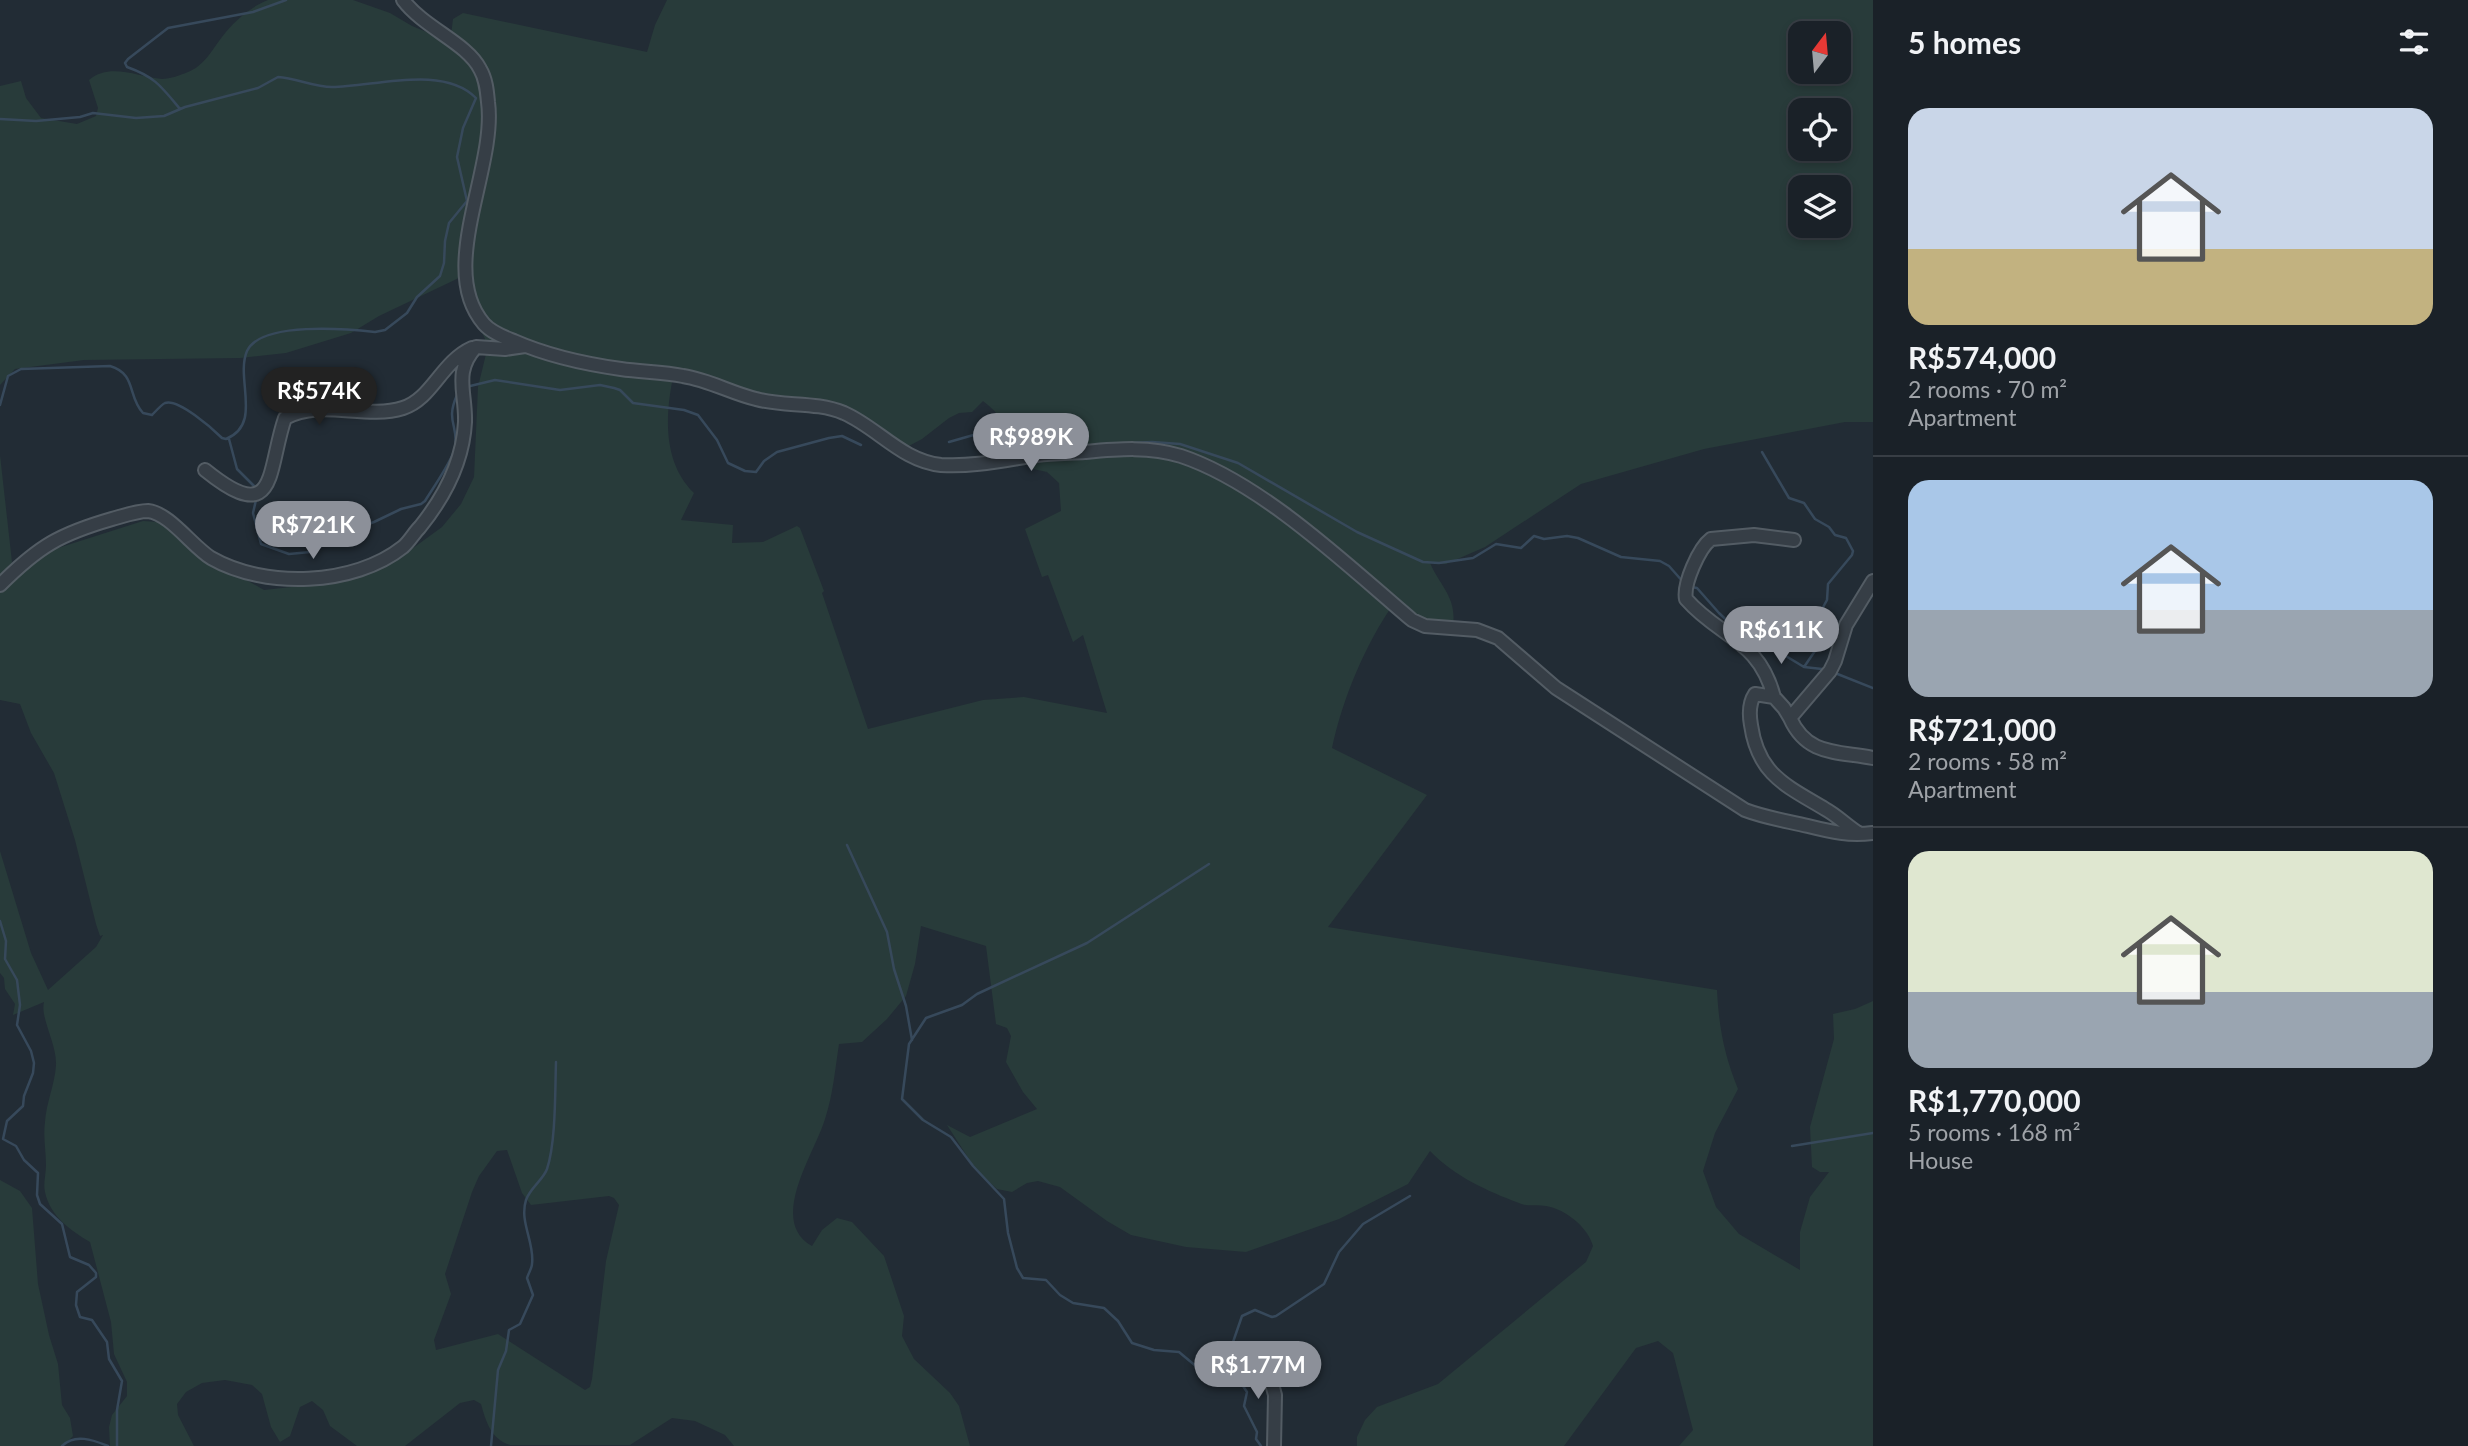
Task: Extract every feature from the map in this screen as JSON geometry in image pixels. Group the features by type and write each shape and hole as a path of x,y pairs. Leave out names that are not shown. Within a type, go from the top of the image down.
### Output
{"street":[{"path":"403,0 420,20 467,52 480,68 486,86 490,119 486,156 466,247 465,272 474,308 489,330 526,346 596,365 684,376 762,401 816,404 832,408 867,426 923,462 980,465 1041,454 1118,449 1161,451 1195,461 1239,483 1302,527 1412,620 1425,626 1477,630 1498,638 1562,692 1745,810 1762,817 1836,834 1867,834"},
{"path":"205,470 238,492 252,495 264,491 276,462 285,418 295,413 342,408 389,411 406,407 418,401 459,354 476,347 505,349 526,346"},
{"path":"0,585 30,556 56,539 88,526 147,511 168,520 189,542 212,558 244,572 276,578 330,577 372,565 403,546 436,507 449,484 457,464 465,420 462,369 466,358 476,347"},
{"path":"1794,540 1754,535 1711,539 1701,550 1685,594 1686,599 1755,656 1769,678 1774,697 1802,737 1818,749 1873,758"},
{"path":"1790,718 1830,671 1846,625 1873,581"},
{"path":"1774,697 1755,694 1750,708 1753,735 1759,754 1770,772 1793,792 1867,834"},
{"path":"1263,1351 1275,1395 1274,1446"}],"green space":[{"path":"268,0 353,0 390,13 412,26 442,37 451,35 453,19 463,13 647,52 655,25 667,0 1873,0 1873,422 1845,422 1704,449 1581,484 1485,547 1446,564 1430,563 1451,602 1454,619 1452,630 1436,629 1394,603 1356,672 1332,748 1427,795 1328,927 1717,990 1723,1041 1738,1089 1715,1133 1703,1171 1716,1207 1739,1234 1800,1270 1800,1232 1810,1197 1829,1172 1820,1172 1812,1167 1810,1127 1834,1039 1833,1014 1873,1001 1873,1446 1679,1446 1693,1430 1673,1353 1658,1341 1636,1348 1564,1446 1357,1446 1357,1437 1365,1420 1377,1407 1438,1384 1586,1262 1593,1246 1581,1226 1568,1215 1553,1208 1522,1204 1483,1188 1460,1175 1430,1151 1408,1184 1339,1219 1246,1252 1186,1247 1131,1235 1060,1187 1038,1181 1027,1183 1012,1192 997,1189 976,1170 947,1125 970,1137 1037,1109 1023,1092 1006,1062 1011,1036 1007,1028 996,1024 986,946 921,926 906,996 887,1019 862,1042 839,1044 828,1110 798,1186 794,1220 799,1235 812,1246 822,1230 837,1218 852,1222 884,1256 904,1316 902,1336 914,1359 950,1393 959,1406 970,1446 734,1446 725,1435 695,1421 672,1418 630,1445 510,1445 494,1434 481,1404 474,1400 460,1403 405,1446 357,1446 330,1426 323,1410 312,1401 300,1407 290,1436 280,1442 271,1427 262,1394 252,1385 225,1380 202,1383 186,1392 177,1404 178,1415 194,1446 110,1446 109,1427 112,1415 127,1396 127,1382 114,1354 111,1322 90,1242 56,1215 44,1189 44,1128 56,1057 44,1016 44,1002 13,1015 15,1004 5,989 4,978 0,973 0,851 31,953 48,990 96,947 103,935 100,936 96,924 75,840 54,773 31,733 20,704 0,700 0,455 13,571 24,571 55,549 143,521 172,526 225,568 264,590 327,583 370,572 405,554 442,527 461,504 474,477 478,387 486,354 485,339 470,304 463,276 379,316 351,333 286,353 240,358 84,360 15,369 0,385 0,86 21,81 26,98 41,118 77,124 96,116 98,108 89,80 97,75 115,71 162,79 188,72 203,62 226,31 248,11","holes":["674,373 777,408 822,413 864,422 905,448 922,439 949,418 959,413 972,412 983,401 1012,432 1033,469 1047,472 1059,483 1061,511 1025,529 1042,577 1048,575 1073,642 1083,635 1107,713 1024,697 983,700 868,729 822,593 824,591 800,528 797,526 763,542 732,543 733,525 681,520 694,493 676,467 671,452 668,420","507,1150 522,1193 531,1205 609,1196 619,1205 606,1261 592,1379 590,1387 585,1390 498,1334 436,1350 434,1340 451,1294 445,1274 472,1192 479,1176 497,1151"]},
{"path":"0,1180 20,1191 32,1208 38,1284 58,1364 62,1405 70,1418 73,1436 63,1446 0,1446"}],"waterway":[{"path":"180,109 157,83 127,67 125,63 128,59 168,28 253,12 286,0"},
{"path":"0,119 36,121 80,117 93,113 136,118 164,116 185,107 258,88 278,77 332,87 427,80 462,88 476,98 463,128 457,157 467,201 449,223 440,276 417,297 407,313 385,330 375,332 306,329 269,335 255,341 247,351 244,362 246,412 237,432 226,439 222,438 195,415 171,403 163,404 152,415 143,413 124,374 110,366 21,369 8,376 0,405"},
{"path":"466,387 495,380 560,390 600,385 614,388 620,390 633,403 684,410 698,415 717,440 728,463 745,471 756,472 764,461 777,452 829,438 842,436 861,445"},
{"path":"256,500 253,513 261,544 289,554 310,552 328,543 334,536 401,509 421,504 442,474 455,448 452,411 457,395"},
{"path":"949,442 984,432 1048,448"},
{"path":"229,439 237,469 255,487"},
{"path":"1131,443 1180,444 1238,463 1357,532 1423,562 1439,563 1473,558 1496,544 1521,548 1534,536 1544,539 1567,536 1578,538 1621,557 1660,561 1669,566 1684,583"},
{"path":"1762,452 1789,498 1804,503 1815,519 1829,527 1835,535 1846,538 1853,551 1828,584 1827,600 1816,620 1817,648 1804,667"},
{"path":"1691,587 1697,588 1742,635 1762,646 1771,647 1804,667 1822,669"},
{"path":"1835,673 1873,688"},
{"path":"847,845 887,932 912,1040"},
{"path":"1209,864 1087,943 977,994 962,1005 926,1018 909,1044 902,1099 923,1120 951,1137 973,1166 1004,1199 1008,1233 1017,1268 1023,1278 1046,1280 1060,1295 1073,1303 1104,1308 1118,1321 1132,1343 1154,1350 1179,1352 1209,1377 1239,1380 1247,1392 1244,1406 1261,1446"},
{"path":"0,921 6,941 5,959 17,980 20,1005 17,1025 31,1051 34,1063 23,1106 7,1121 3,1139 16,1146 24,1160 38,1173 37,1195 40,1204 62,1224 70,1257 89,1265 96,1273 96,1277 77,1292 76,1305 80,1317 92,1320 107,1342 109,1359 122,1381 117,1410 117,1446"},
{"path":"491,1446 498,1370 506,1351 509,1330 520,1324 533,1295 527,1278 532,1266 532,1256 524,1208 528,1196 545,1173 550,1158 556,1062"},
{"path":"1792,1146 1873,1133"},
{"path":"1226,1378 1232,1345 1242,1316 1255,1310 1276,1316 1324,1284 1339,1252 1363,1224 1410,1196"},
{"path":"62,1446 78,1439 108,1446"}]}
